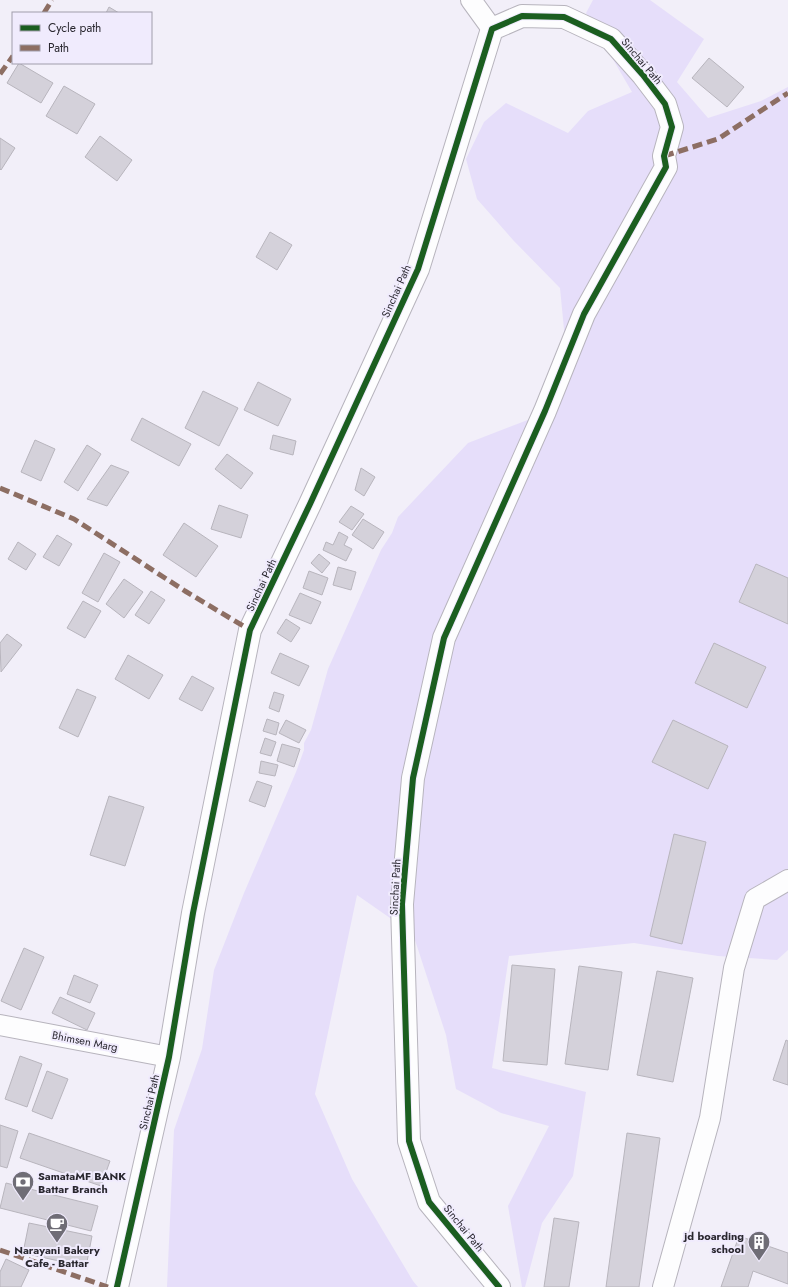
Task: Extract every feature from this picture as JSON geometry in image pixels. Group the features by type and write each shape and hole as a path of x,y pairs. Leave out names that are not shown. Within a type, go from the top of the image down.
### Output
{"street":[{"path":"471,0 492,29"},
{"name":"Sinchai Path","path":"117,1287 169,1056 193,913 250,630 310,504 418,268 492,29 522,16 564,17 611,38 665,104 672,127 664,156 666,167 584,314 545,411 444,638 413,778 402,904 409,1141 429,1202 499,1287"},
{"path":"663,1287 710,1118 734,968 755,899 788,880"},
{"name":"Bhimsen Marg","path":"0,1025 169,1056"}],"shaded area":[{"path":"593,0 650,0 704,39 677,82 708,118 761,101 788,87 788,950 777,960 718,956 634,943 509,956 492,1068 586,1092 573,1176 542,1223 525,1287 522,1287 508,1206 549,1126 501,1113 456,1089 446,1035 413,934 357,895 315,1094 352,1179 418,1287 167,1287 174,1130 202,1049 214,970 244,893 296,772 304,750 304,743 311,730 328,669 381,550 392,533 398,517 468,443 533,418 566,350 560,288 513,240 477,199 466,159 484,122 506,103 568,133 588,111 632,92 586,13"}],"building":[{"path":"109,7 117,12 106,12"},
{"path":"709,58 744,87 727,107 692,78"},
{"path":"18,64 21,64 53,83 41,103 7,83"},
{"path":"64,86 95,104 77,134 46,116"},
{"path":"100,136 132,160 117,181 85,157"},
{"path":"0,138 15,148 1,170 0,169"},
{"path":"270,232 292,245 277,270 256,257"},
{"path":"258,382 291,399 278,426 244,410"},
{"path":"203,391 238,408 219,446 185,428"},
{"path":"142,418 191,444 179,466 131,440"},
{"path":"273,435 296,441 293,455 270,449"},
{"path":"35,440 55,449 41,481 21,472"},
{"path":"87,445 101,454 78,491 64,482"},
{"path":"227,454 253,473 241,489 215,469"},
{"path":"111,465 129,472 107,506 87,499"},
{"path":"361,468 375,477 364,496 355,490"},
{"path":"219,505 248,515 241,538 211,529"},
{"path":"351,506 364,514 352,530 339,522"},
{"path":"363,519 384,532 373,549 352,535"},
{"path":"184,523 218,546 196,577 163,555"},
{"path":"339,532 348,537 344,545 352,549 346,561 323,550 326,542 333,545"},
{"path":"57,535 72,544 59,566 43,557"},
{"path":"18,542 36,554 26,570 8,559"},
{"path":"104,553 120,562 98,602 82,593"},
{"path":"319,554 330,563 322,573 311,563"},
{"path":"756,564 788,578 788,624 739,602"},
{"path":"338,567 356,572 351,590 333,585"},
{"path":"309,571 328,578 322,595 303,588"},
{"path":"124,579 143,592 124,618 106,604"},
{"path":"151,591 165,600 149,624 135,615"},
{"path":"300,593 321,602 311,624 289,615"},
{"path":"83,601 101,611 85,638 67,628"},
{"path":"286,619 300,628 291,642 277,633"},
{"path":"7,634 22,645 1,672 0,643"},
{"path":"714,643 766,667 747,708 695,683"},
{"path":"280,653 309,666 299,686 271,673"},
{"path":"128,655 163,675 149,699 115,679"},
{"path":"192,676 214,688 202,711 179,699"},
{"path":"77,689 96,697 78,737 59,728"},
{"path":"274,692 284,695 279,712 269,708"},
{"path":"267,719 279,723 276,735 263,731"},
{"path":"286,720 306,730 299,743 279,733"},
{"path":"673,720 728,746 708,789 652,762"},
{"path":"265,738 276,742 271,756 260,753"},
{"path":"282,744 300,749 294,767 277,761"},
{"path":"261,761 278,765 275,776 259,773"},
{"path":"257,781 272,786 265,807 249,801"},
{"path":"109,796 144,807 125,866 90,855"},
{"path":"674,834 706,842 682,944 650,936"},
{"path":"24,948 44,957 21,1010 1,1001"},
{"path":"512,965 555,969 547,1065 503,1061"},
{"path":"579,966 622,972 608,1070 565,1064"},
{"path":"657,971 693,978 673,1082 637,1075"},
{"path":"74,975 98,985 90,1003 67,994"},
{"path":"60,997 95,1013 87,1030 52,1013"},
{"path":"786,1040 788,1041 788,1085 773,1080"},
{"path":"20,1056 42,1064 27,1107 5,1099"},
{"path":"47,1071 68,1079 52,1119 32,1111"},
{"path":"0,1125 18,1131 7,1168 0,1166"},
{"path":"29,1133 110,1161 101,1186 20,1158"},
{"path":"627,1133 660,1138 639,1287 606,1287"},
{"path":"6,1183 98,1206 91,1231 0,1208"},
{"path":"554,1218 579,1222 569,1287 544,1287"},
{"name":"Narayani Bakery Cafe - Battar","path":"29,1223 92,1236 86,1267 23,1253"},
{"name":"jd boarding school","path":"739,1236 788,1253 788,1284 753,1271 748,1287 721,1287"},
{"path":"6,1259 29,1270 21,1287 0,1287 0,1272"}],"marked path":[{"path":"45,12 52,0"},
{"path":"0,74 12,57"},
{"path":"664,156 718,139 788,93"},
{"path":"0,488 74,519 185,591 250,630"},
{"path":"0,1250 108,1287"}],"cycle path":[{"path":"117,1287 169,1057 193,913 250,630 310,504 418,269 492,29 522,16 564,17 611,39 643,75 665,104 672,127 664,156 666,167 584,314 545,411 444,638 413,778 402,904 409,1141 429,1202 499,1287"}],"place":[{"name":"SamataMF BANK Battar Branch","path":"23,1202"},
{"name":"Narayani Bakery Cafe - Battar","path":"57,1244"},
{"name":"jd boarding school","path":"759,1262"}]}
